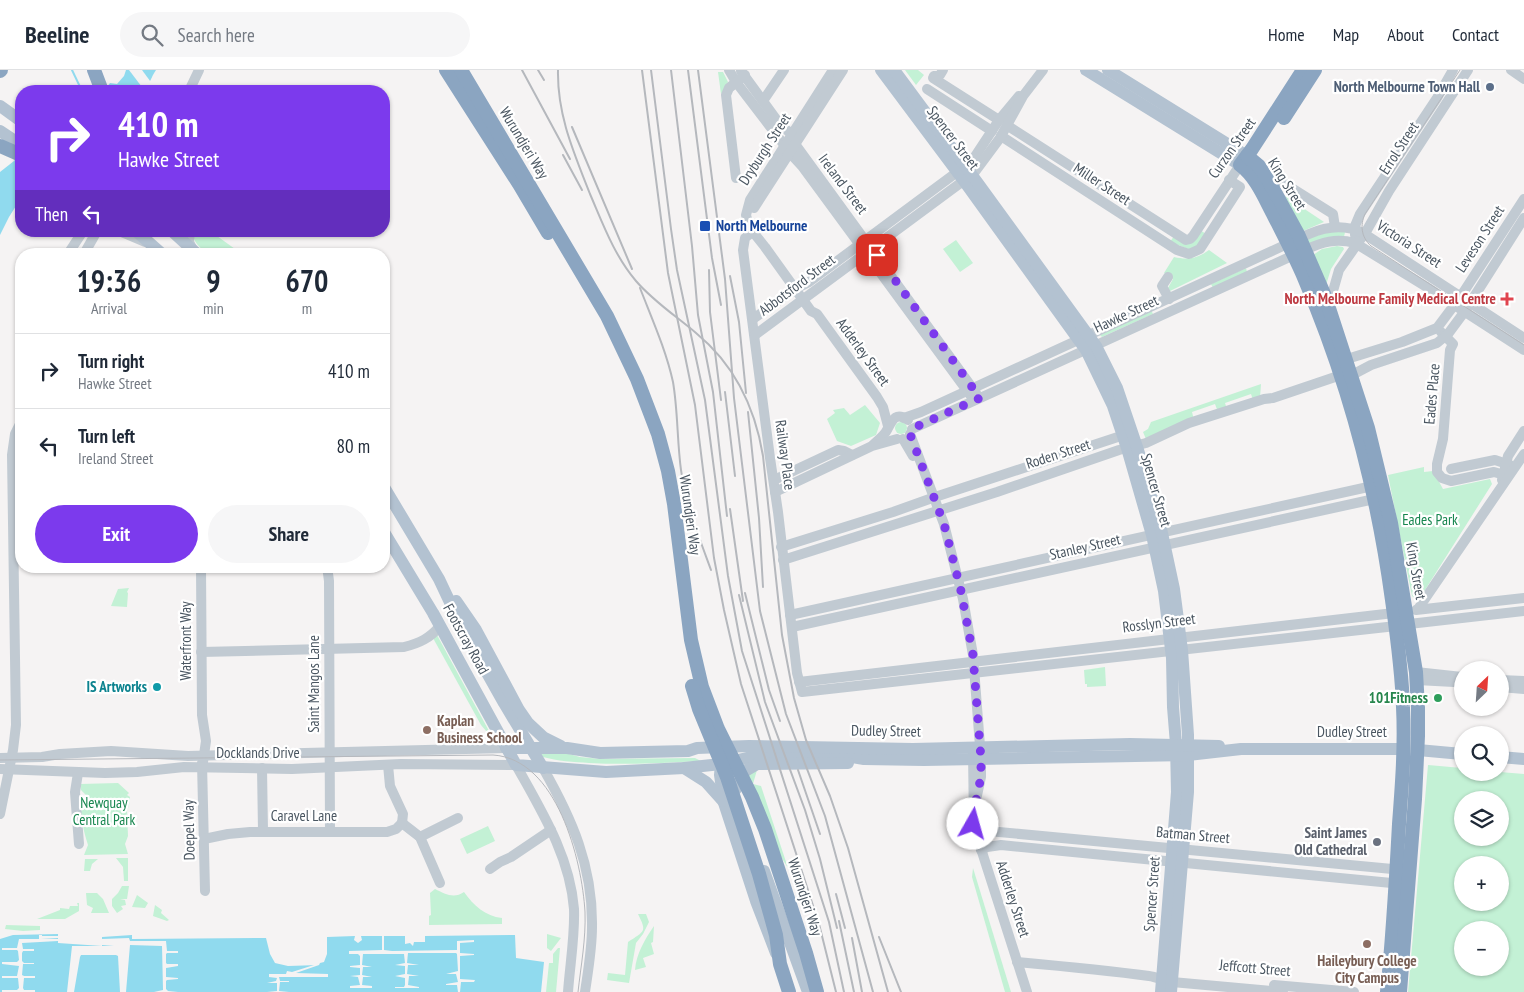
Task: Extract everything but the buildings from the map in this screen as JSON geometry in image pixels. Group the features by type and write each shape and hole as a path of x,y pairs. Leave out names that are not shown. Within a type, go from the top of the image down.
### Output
{"highway":[{"path":"94,70 100,85"},
{"name":"Wurundjeri Way","path":"446,70 519,184 590,304 635,396 652,446 666,507 690,680 699,709 738,808 770,911 780,964 789,990"},
{"name":"Wurundjeri Way","path":"461,70 607,316 638,379 658,434 671,487 691,640 702,687 718,730 762,821 817,992"},
{"name":"Curzon Street","path":"1246,162 1261,152 1276,122 1298,86 1311,70"},
{"name":"King Street","path":"1246,162 1259,166 1268,178 1297,247 1311,293 1347,375 1359,433 1379,491 1387,560 1405,617 1416,676 1418,708 1418,750 1402,877"},
{"name":"King Street","path":"1297,247 1325,296 1347,359"},
{"path":"1347,359 1347,375"},
{"name":"King Street","path":"1400,992 1398,939 1402,877 1402,676 1405,617"},
{"name":"Dudley Street","path":"1403,749 1418,750"},
{"name":"King Street","path":"1387,992 1398,939"}],"main road":[{"name":"Spencer Street","path":"881,70 935,133 1091,348 1107,392 1128,434 1159,540 1169,590 1176,644 1182,750 1182,792 1165,982"},
{"name":"Spencer Street","path":"894,70 918,102 935,133"},
{"path":"1086,70 1122,85 1246,162"},
{"path":"1108,70 1122,85"},
{"path":"0,106 15,117"},
{"path":"0,131 14,148"},
{"path":"143,237 155,248"},
{"path":"179,237 192,248"},
{"name":"Footscray Road","path":"390,497 439,580 463,630 543,768"},
{"name":"Footscray Road","path":"390,542 440,626 516,765"},
{"name":"Footscray Road","path":"439,580 469,619 528,723 543,737 567,748"},
{"path":"724,803 720,778 721,764 725,756 737,746"},
{"name":"Dudley Street","path":"506,748 567,748 600,753 688,751 697,748 737,746 818,746 977,753"},
{"name":"Dudley Street","path":"516,765 596,772 684,768 721,764 738,758 814,754 840,755 864,759 977,753 1241,749 1403,749"},
{"name":"Dudley Street","path":"1418,750 1454,753"},
{"path":"688,751 721,764"},
{"path":"1509,758 1524,759"},
{"path":"736,789 745,771 757,764 845,763 864,759"},
{"name":"Wurundjeri Way","path":"721,764 730,774 736,789 806,987"},
{"path":"684,768 706,782 724,803"},
{"name":"Wurundjeri Way","path":"724,803 756,901 780,964"},
{"path":"789,990 806,987"}],"street":[{"path":"192,85 199,70"},
{"name":"Ireland Street","path":"729,70 738,85 790,147 802,166 866,246 978,399"},
{"path":"761,98 776,70"},
{"path":"761,98 784,70"},
{"path":"925,70 999,120"},
{"path":"934,75 940,75 943,70"},
{"name":"Abbotsford Street","path":"755,335 805,298 866,246 965,173 986,149 1001,136 1008,126 1035,70"},
{"name":"Abbotsford Street","path":"986,149 992,131 999,120 1043,70"},
{"name":"Errol Street","path":"1359,232 1406,154 1453,70"},
{"name":"Errol Street","path":"1406,154 1468,70"},
{"path":"1511,70 1524,79"},
{"name":"Dryburgh Street","path":"752,224 755,205 771,174 838,71"},
{"path":"918,102 934,75"},
{"path":"736,178 727,93 738,85 745,76 781,126 792,134"},
{"path":"927,89 992,131"},
{"name":"Dryburgh Street","path":"790,147 792,134 819,100"},
{"name":"Miller Street","path":"1008,126 1184,239"},
{"name":"Miller Street","path":"1001,136 1177,250 1189,254"},
{"name":"Curzon Street","path":"1184,239 1188,240 1193,236 1229,180 1246,162"},
{"name":"Curzon Street","path":"1189,254 1197,251 1203,245 1240,187 1229,180"},
{"path":"1282,182 1334,215 1335,227"},
{"name":"Leveson Street","path":"1468,307 1513,225 1524,199"},
{"name":"Leveson Street","path":"1458,300 1513,225 1524,218"},
{"name":"Adderley Street","path":"752,224 805,298 812,311 817,314 883,407 888,427"},
{"name":"Railway Place","path":"752,224 743,245 800,686"},
{"name":"Victoria Street","path":"1335,227 1359,232 1468,307 1524,350"},
{"name":"Hawke Street","path":"776,492 872,446 905,435 978,399 1250,274 1297,247 1318,230 1335,227"},
{"path":"1325,296 1334,290 1338,274 1356,244 1359,232"},
{"path":"72,248 80,237"},
{"path":"88,248 94,237"},
{"path":"131,237 153,248"},
{"name":"Hawke Street","path":"901,417 921,412 1245,263 1297,247 1330,240 1342,240 1356,244"},
{"name":"Victoria Street","path":"1356,244 1458,300"},
{"name":"Abbotsford Street","path":"753,319 797,287 809,282 866,246"},
{"path":"1245,263 1250,274"},
{"path":"1168,277 1162,286 1159,285 1168,299"},
{"path":"1347,359 1436,328 1458,300"},
{"path":"1152,307 1158,317"},
{"path":"1436,328 1443,339 1468,307"},
{"name":"Victoria Street","path":"1468,307 1524,338"},
{"name":"Roden Street","path":"783,560 1132,447 1193,421 1347,375 1443,339"},
{"name":"Eades Place","path":"1443,339 1453,344 1450,350 1443,440 1436,469 1439,476 1446,480"},
{"path":"1366,353 1370,365"},
{"path":"1041,357 1046,368"},
{"name":"Adderley Street","path":"883,407 901,417"},
{"path":"901,417 910,422 905,435 890,434 888,427 892,420 901,417"},
{"name":"Hawke Street","path":"872,446 888,427"},
{"path":"1511,465 1510,454 1524,431"},
{"path":"0,814 8,772 15,757 12,455 15,434"},
{"name":"Roden Street","path":"782,547 894,512 1128,434"},
{"name":"Adderley Street","path":"905,435 937,511 958,591 971,662 977,753 981,777 973,814 973,824 1027,992"},
{"path":"1108,440 1113,452"},
{"name":"Eades Place","path":"1443,440 1445,462 1451,469"},
{"name":"Hawke Street","path":"774,480 838,450 852,455"},
{"path":"1405,617 1438,582 1497,492 1511,465 1524,454"},
{"path":"1506,475 1492,473 1454,481 1446,480 1451,469 1498,460 1511,465"},
{"path":"1490,461 1492,473"},
{"name":"Stanley Street","path":"792,627 958,591 1159,540 1379,491"},
{"name":"Stanley Street","path":"790,615 955,578 1159,540"},
{"name":"Waterfront Way","path":"201,573 202,715 199,746 202,756 202,768"},
{"name":"Saint Mangos Lane","path":"328,573 330,831"},
{"path":"1438,582 1436,592 1438,607"},
{"name":"Rosslyn Street","path":"1405,617 1438,607 1524,598"},
{"path":"1483,603 1485,615"},
{"name":"Rosslyn Street","path":"800,686 811,692 972,674 1176,644 1405,617 1485,615 1524,611"},
{"path":"201,652 404,648 424,641 432,636 440,626"},
{"name":"Rosslyn Street","path":"800,686 971,662 1176,644"},
{"path":"1416,676 1454,681"},
{"path":"1448,679 1454,678"},
{"path":"1509,680 1524,681"},
{"path":"1509,688 1524,689"},
{"name":"Docklands Drive","path":"0,758 42,757 111,751 174,756 202,756 506,748"},
{"path":"388,765 390,786 403,814 402,823 420,837 440,883"},
{"name":"Docklands Drive","path":"8,772 133,773 179,768 292,769 388,765 516,765"},
{"path":"516,765 551,830 566,866 573,906 574,932 568,992"},
{"name":"Doepel Way","path":"202,768 205,890"},
{"path":"262,768 263,831"},
{"path":"543,768 572,822 587,875 592,928 585,992"},
{"path":"78,773 75,792 79,844"},
{"path":"420,837 458,818"},
{"name":"Caravel Lane","path":"204,840 228,834 263,831 387,832 396,829 402,823"},
{"path":"490,869 551,830"},
{"name":"Batman Street","path":"977,838 988,831 1157,847 1177,855 1241,868 1356,879 1402,877"},
{"path":"1106,856 1107,842"},
{"name":"Batman Street","path":"982,850 997,845 1156,860 1177,855 1242,854 1358,866 1402,877"},
{"path":"1135,858 1136,845"},
{"path":"1156,860 1157,847"},
{"path":"1241,868 1242,854"},
{"path":"1271,871 1272,857"},
{"path":"1307,874 1308,861"},
{"path":"1356,879 1358,866"},
{"name":"Jeffcott Street","path":"1017,962 1094,969 1165,982 1283,992"},
{"name":"Jeffcott Street","path":"1165,982 1354,992"}],"green space":[{"path":"905,70 918,70 924,75 916,85"},
{"path":"718,72 723,72 728,82 721,94"},
{"path":"1285,196 1324,222 1303,231"},
{"path":"1200,230 1206,234 1198,246 1191,250 1170,242 1174,236 1182,242"},
{"path":"1331,231 1345,232 1344,237 1309,245 1307,239"},
{"path":"194,237 218,237 234,248 200,248"},
{"path":"956,240 973,263 960,272 943,249"},
{"path":"1337,246 1344,249 1331,269 1326,285 1313,255 1322,249"},
{"path":"1209,250 1227,263 1170,291 1168,288 1173,279 1164,273 1174,257 1192,258"},
{"path":"1246,268 1247,272 1213,288 1211,284"},
{"path":"1151,310 1153,314 1102,337 1100,335"},
{"path":"1261,384 1260,398 1253,400 1251,394 1225,403 1227,409 1218,412 1215,404 1192,412 1194,420 1146,439 1143,432 1148,429 1151,422"},
{"path":"865,405 880,423 876,435 851,446 837,441 827,419 835,413 833,410 844,408 850,415"},
{"path":"903,422 906,423 906,433 899,434 896,433 895,426 896,423"},
{"name":"Eades Park","path":"1424,467 1424,472 1433,471 1443,489 1490,479 1492,484 1418,601 1412,596 1388,475"},
{"path":"129,588 127,592 127,607 111,606 118,589"},
{"path":"437,635 489,731 487,732 481,725 433,638"},
{"path":"1105,667 1106,686 1087,687 1084,670"},
{"path":"558,751 580,757 600,759 695,758 701,761 631,764 589,763 543,757 541,754"},
{"path":"1428,765 1454,767 1454,781 1509,781 1509,773 1524,774 1524,992 1408,992"},
{"path":"757,770 753,784 761,786 788,868 748,804 745,777"},
{"name":"Newquay Central Park","path":"118,783 129,793 127,795 130,797 127,811 128,836 125,844 128,854 84,855 88,845 82,819 81,803 87,796 81,790 80,784"},
{"path":"488,826 495,841 467,854 460,839"},
{"path":"116,858 128,858 128,881 124,881 123,867"},
{"path":"85,859 98,859 92,864 90,871 84,871"},
{"path":"973,868 1011,992 1005,992 972,877"},
{"path":"122,886 129,886 127,899 120,899 125,900 126,905 121,906 123,909 117,913 112,906 112,899"},
{"path":"435,889 453,895 464,892 480,909 490,915 502,918 502,924 429,925 429,916 431,915 430,893"},
{"path":"86,893 97,893 103,899 109,913 91,913 93,908 87,905"},
{"path":"137,895 148,903 145,908 132,907"},
{"path":"77,903 79,903 79,911 65,919 37,919 60,910 60,908 69,909 70,906 78,906"},
{"path":"155,905 162,910 161,913 169,920 153,916"},
{"path":"638,914 646,914 649,922 636,943 629,983 607,980 608,973 625,975 628,942 643,931 643,924"},
{"path":"6,925 40,926 40,930 5,929"},
{"path":"654,926 653,942 651,943 654,954 643,958 646,967 635,970 639,952"},
{"path":"547,934 561,938 551,951 547,948"},
{"path":"560,948 556,992 546,992 549,963 553,963 553,954"}],"water":[{"path":"126,70 156,70 148,85 108,85 110,83 117,84 124,76"},
{"path":"15,160 15,208 0,235 0,172"},
{"path":"58,934 58,943 102,946 102,937 132,935 132,939 266,938 270,954 275,963 288,966 319,965 324,962 327,954 327,937 355,936 354,940 358,943 362,940 361,936 405,936 405,944 410,943 413,946 414,942 425,942 425,936 515,935 516,958 544,962 541,992 0,992 0,939 13,935"}],"pier":[{"path":"129,70 142,70 153,85 140,85"},
{"path":"39,935 58,936 58,938 41,939 58,939 58,941 22,943 23,949 34,949 34,951 23,951 22,961 34,964 23,964 22,975 35,976 35,978 24,978 23,988 24,990 35,990 35,992 2,992 2,990 17,990 19,988 18,978 2,978 2,976 17,976 19,966 2,964 2,962 17,962 19,960 17,950 2,950 2,948 17,948 19,939 39,939"},
{"path":"382,936 384,936 384,950 392,951 457,950 457,941 474,940 474,942 460,943 460,953 474,955 460,956 460,979 475,980 474,982 461,982 460,992 458,992 457,985 446,985 458,982 456,974 446,974 458,971 456,953 408,953 407,963 419,965 408,965 407,974 419,976 409,976 408,985 419,988 395,988 404,987 405,985 405,978 395,976 405,974 405,966 395,965 405,963 404,954 363,954 362,965 372,967 363,967 362,975 372,977 363,977 362,985 372,986 372,988 350,988 350,986 360,985 358,977 350,976 360,975 360,968 350,966 360,965 360,956 358,954 349,954 349,951 382,950"},
{"path":"129,938 130,941 166,941 167,951 178,951 178,953 166,954 167,964 178,964 178,966 166,968 166,977 178,979 167,980 166,989 178,992 154,992 163,990 162,946 130,945 126,992 120,992 118,956 81,955 74,992 67,992 72,946 114,946 102,945 102,939"},
{"path":"319,965 296,973 328,974 328,977 279,977 280,981 289,982 280,982 279,991 289,992 267,992 277,991 277,983 267,983 276,981 277,978 269,977 269,974 286,974 287,971 292,972"}],"waterway":[{"path":"72,70 79,85"}],"tram line":[{"path":"1460,70 1365,214 1362,222 1362,231 1365,239 1371,246 1524,345"},
{"path":"0,760 493,755 515,761 534,774 549,793 562,816 578,866 585,912 584,942 578,992"}],"railway":[{"path":"522,70 570,159"},
{"path":"538,70 544,80"},
{"path":"558,70 560,103 568,134 604,228 621,261 636,281 657,302 710,345 732,373 749,404 763,456 782,635 794,698 806,740 830,796 848,848 888,992"},
{"path":"642,70 668,273 695,405 714,558 724,610 741,684 819,924 836,992"},
{"path":"651,70 677,270 705,400 728,576 742,651 829,922 844,992"},
{"path":"671,70 692,246 698,315 713,392 727,516"},
{"path":"688,70 712,258 721,305"},
{"path":"698,70 725,279 734,398 760,611 786,714 825,816 873,992"},
{"path":"572,127 632,269"},
{"path":"563,155 582,190"},
{"path":"709,270 710,312 721,400"},
{"path":"730,276 739,322 746,393"},
{"path":"640,288 667,358 675,393 683,483 693,521 711,570"},
{"path":"725,392 735,476"},
{"path":"748,412 759,518 763,587"},
{"path":"730,509 743,601"},
{"path":"745,593 769,690 780,721"},
{"path":"739,595 765,702 805,810 820,859 837,928"},
{"path":"798,770 820,834"},
{"path":"836,894 845,928"},
{"path":"839,921 854,992"},
{"path":"879,937 901,992"},
{"path":"852,938 862,992"}],"place":[{"name":"North Melbourne Town Hall","path":"1490,87"},
{"name":"North Melbourne","path":"705,226"},
{"name":"North Melbourne Family Medical Centre","path":"1507,299"},
{"name":"IS Artworks","path":"157,687"},
{"name":"101Fitness","path":"1438,698"},
{"name":"Kaplan Business School","path":"427,730"},
{"name":"Saint James Old Cathedral","path":"1377,842"},
{"name":"Haileybury College City Campus","path":"1367,944"}],"route":[{"path":"877,255 980,398 912,429 910,434 944,524 961,591 973,655 980,734 981,777 973,814 973,824"}]}
